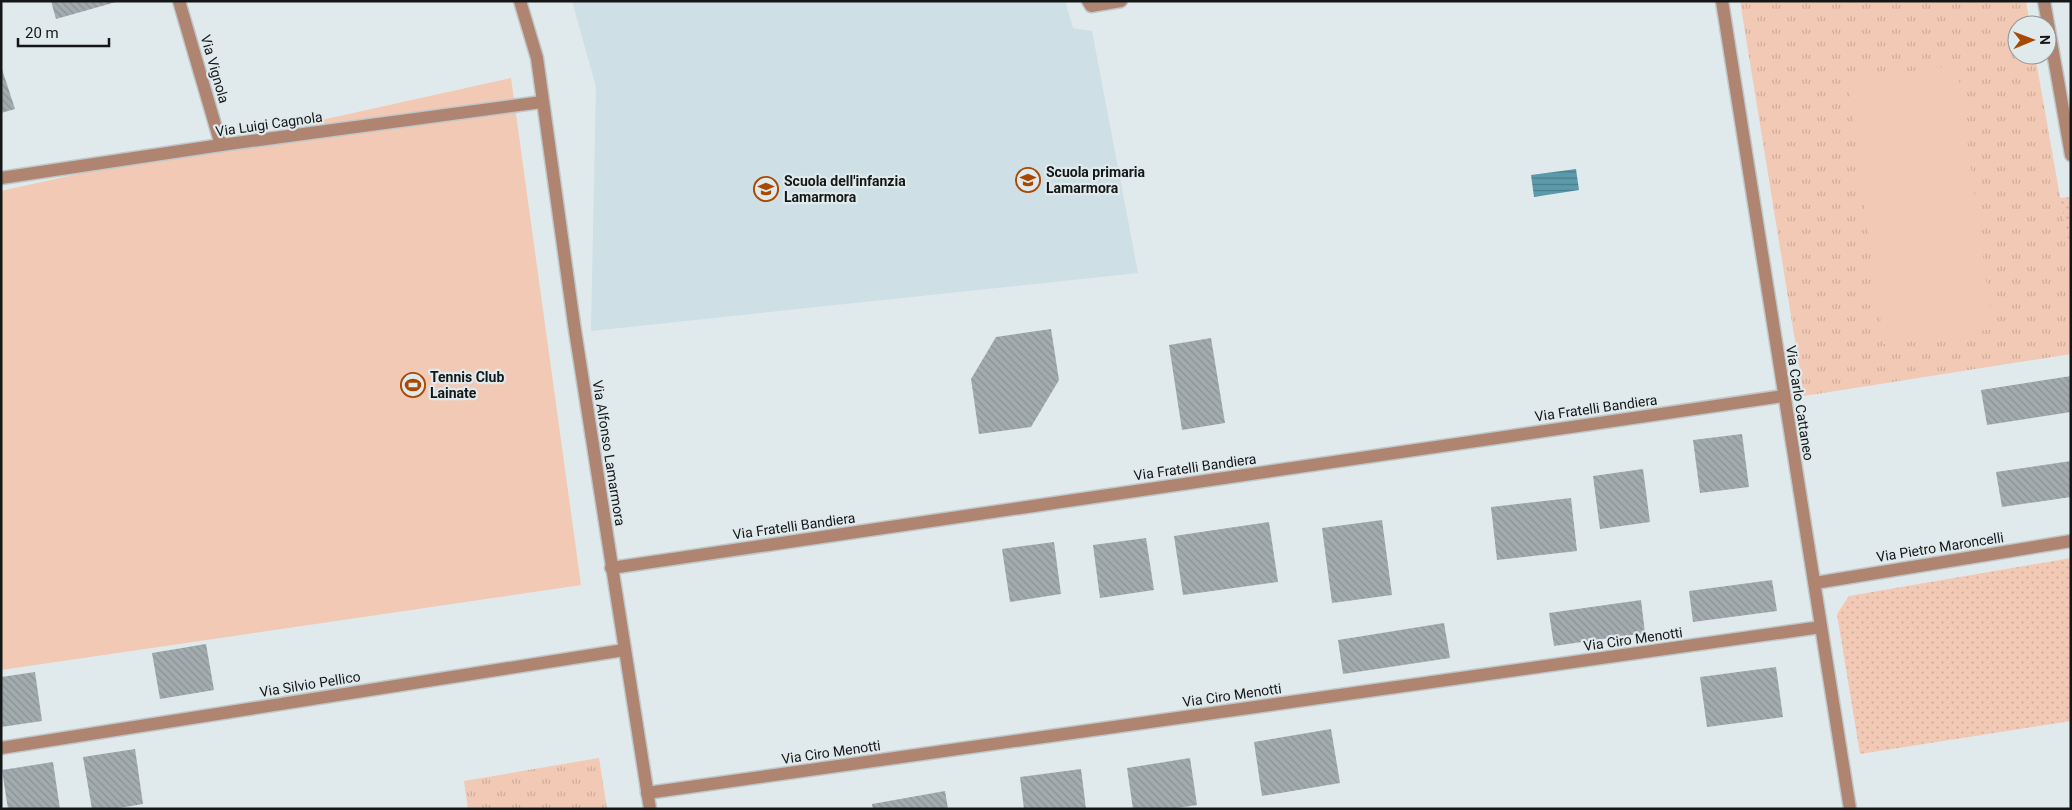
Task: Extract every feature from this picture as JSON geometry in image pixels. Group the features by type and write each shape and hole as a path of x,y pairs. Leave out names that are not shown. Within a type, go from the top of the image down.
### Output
{"street":[{"name":"Via Vignola","path":"179,1 221,145"},
{"name":"Via Alfonso Lamarmora","path":"520,1 537,58 611,568 650,809"},
{"path":"1090,4 1121,1"},
{"name":"Via Carlo Cattaneo","path":"1722,1 1783,396 1815,583 1820,627 1850,809"},
{"path":"2044,1 2071,155"},
{"name":"Via Luigi Cagnola","path":"1,178 221,145 542,102"},
{"name":"Via Fratelli Bandiera","path":"611,568 1783,396"},
{"name":"Via Pietro Maroncelli","path":"1815,583 2071,541"},
{"name":"Via Ciro Menotti","path":"647,793 1820,627"},
{"name":"Via Silvio Pellico","path":"1,748 624,650"}],"shaded area":[{"path":"572,1 1065,1 1073,28 1092,31 1138,273 591,331 596,87"}],"green space":[{"path":"1740,1 2026,1 2028,15 2007,15 2007,65 2037,65 2071,259 2071,354 1804,396"},
{"path":"1957,65 1993,329 1884,344 1848,80"},
{"path":"511,78 581,585 1,670 1,191"},
{"path":"2071,197 2071,259 2060,198"},
{"path":"2071,558 2071,721 1860,754 1837,614 1849,596"},
{"path":"599,758 607,809 468,809 464,781"}],"water":[{"path":"1576,169 1579,190 1534,197 1531,175"}],"building":[{"path":"51,1 116,1 116,2 56,19"},
{"path":"1,66 15,109 1,113"},
{"path":"1051,329 1059,380 1031,427 979,434 971,379 996,337"},
{"path":"1211,338 1225,423 1182,430 1169,345"},
{"path":"2071,376 2071,412 1987,425 1981,390"},
{"path":"1742,434 1749,487 1700,493 1693,440"},
{"path":"2071,461 2071,497 2002,507 1996,472"},
{"path":"1643,469 1650,522 1600,529 1593,476"},
{"path":"1571,498 1577,551 1497,560 1491,507"},
{"path":"1382,520 1392,595 1332,603 1322,528"},
{"path":"1269,522 1278,582 1183,595 1174,536"},
{"path":"1146,538 1154,590 1100,598 1093,545"},
{"path":"1054,542 1061,594 1010,602 1002,549"},
{"path":"1772,580 1777,611 1693,622 1689,591"},
{"path":"1641,600 1645,633 1554,646 1549,613"},
{"path":"1444,623 1450,658 1343,674 1338,640"},
{"path":"206,644 214,690 160,699 152,653"},
{"path":"1776,667 1783,717 1707,727 1700,677"},
{"path":"35,672 42,721 1,727 1,677"},
{"path":"1331,729 1340,783 1262,796 1254,742"},
{"path":"135,749 143,804 113,809 92,809 83,757"},
{"path":"1190,758 1197,805 1171,809 1133,809 1127,768"},
{"path":"53,762 60,809 8,809 2,770"},
{"path":"1081,769 1086,809 1024,809 1020,777"},
{"path":"945,791 948,809 873,809 872,804"}],"place":[{"name":"Scuola primaria Lamarmora","path":"1028,180"},
{"name":"Scuola dell'infanzia Lamarmora","path":"766,189"},
{"name":"Tennis Club Lainate","path":"413,385"}]}
